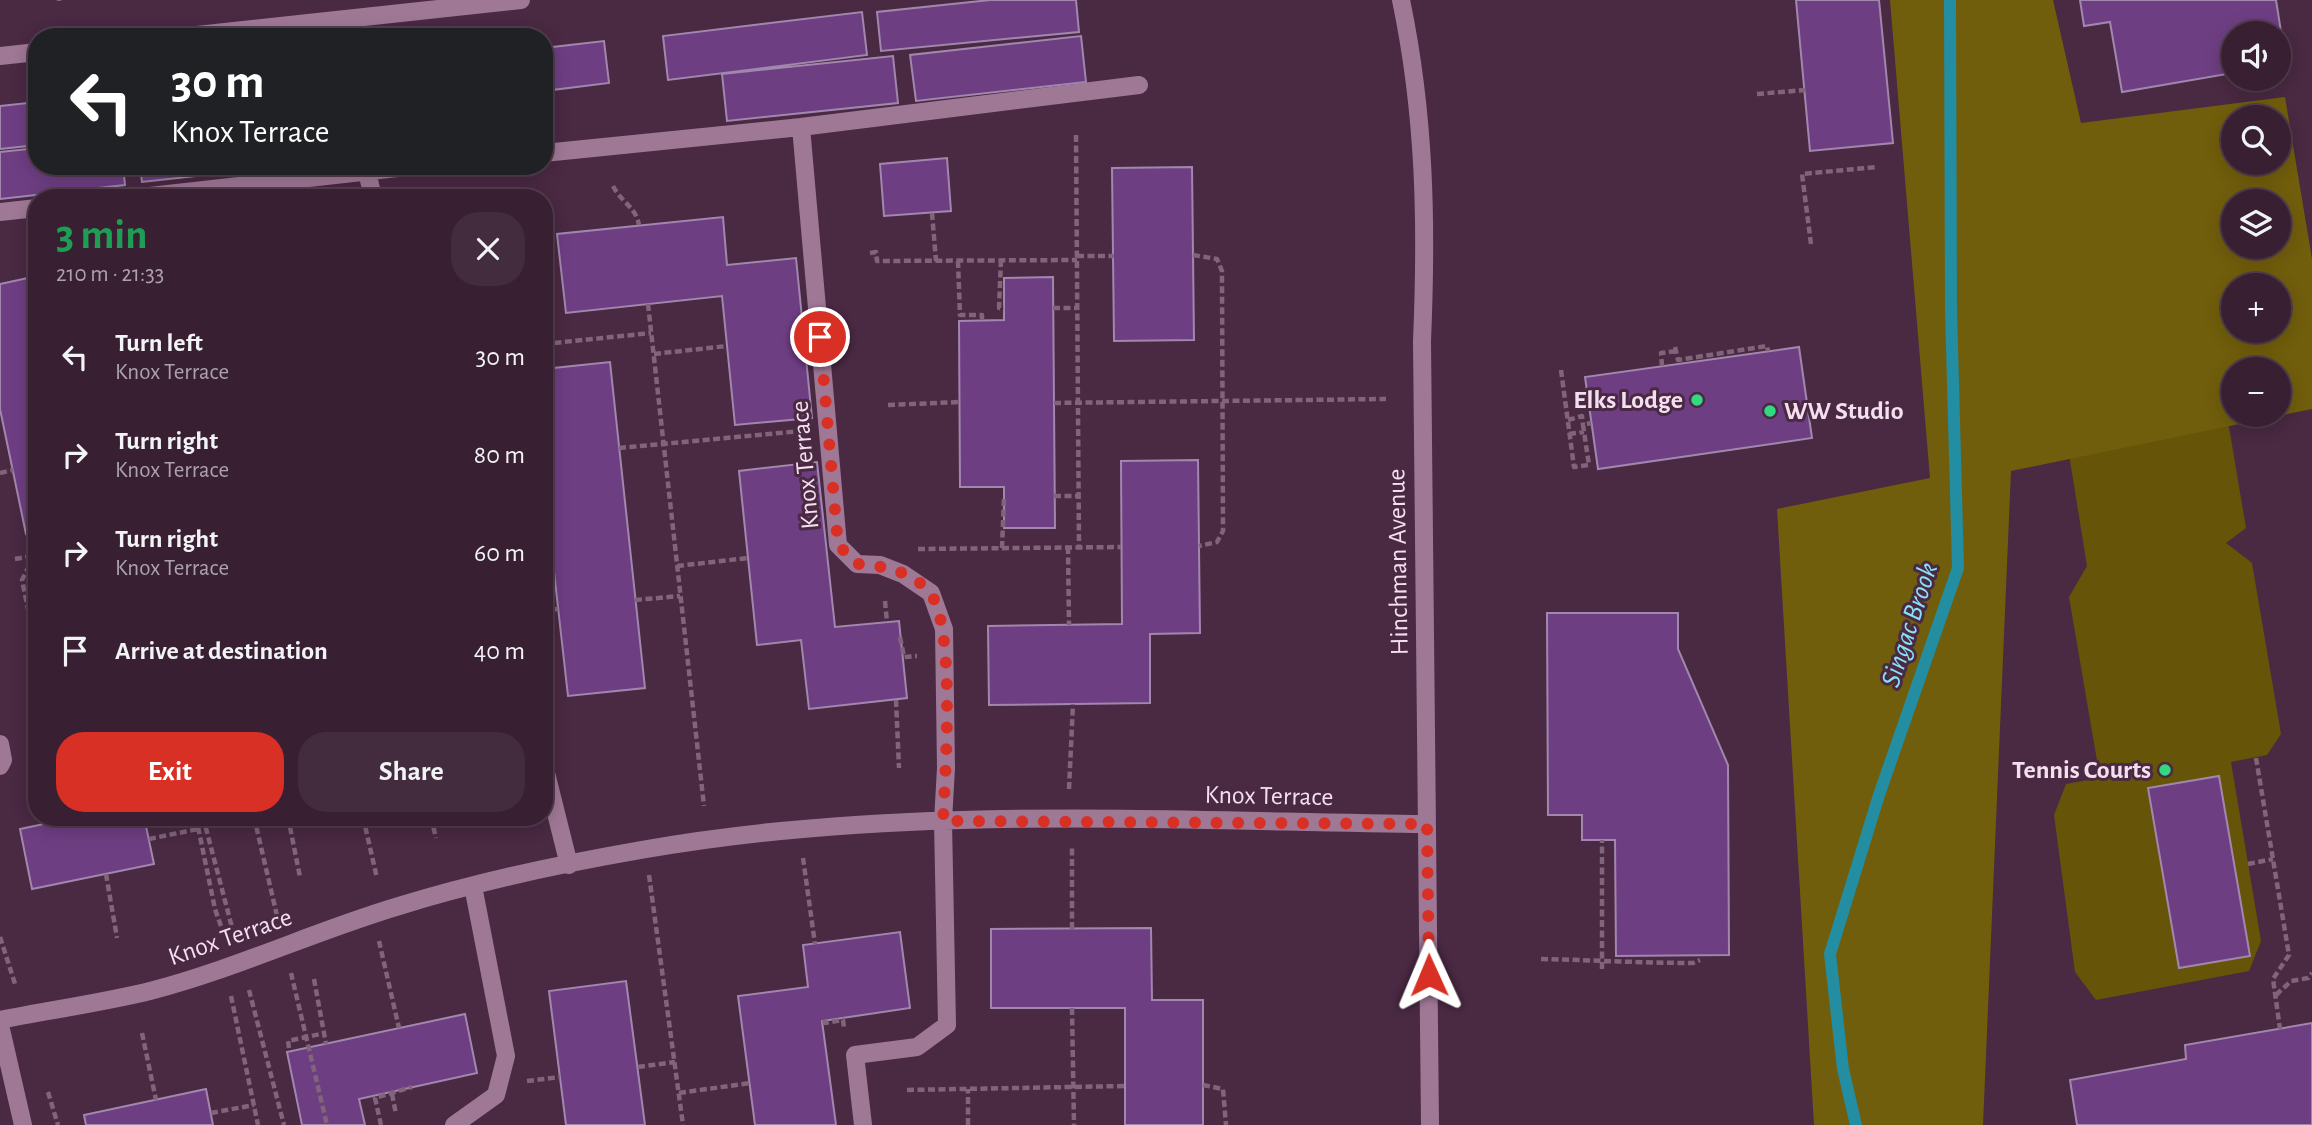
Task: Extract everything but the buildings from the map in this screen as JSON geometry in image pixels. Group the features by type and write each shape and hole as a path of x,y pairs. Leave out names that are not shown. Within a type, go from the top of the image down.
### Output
{"street":[{"path":"262,28 521,0"},
{"name":"Hinchman Avenue","path":"1401,0 1416,72 1426,241 1422,341 1430,1125"},
{"path":"0,56 28,53"},
{"path":"553,152 801,127 1139,85"},
{"name":"Knox Terrace","path":"801,127 838,545 857,564 880,565 902,574 930,593 944,629 946,768 943,821 947,1025 916,1047 855,1055 863,1125"},
{"path":"265,189 344,175"},
{"path":"0,212 28,209"},
{"path":"0,744 3,760 0,766"},
{"path":"553,801 569,865"},
{"name":"Knox Terrace","path":"23,1125 0,1022 149,991 219,970 397,906 569,865 640,850 770,831 943,821 1427,824"},
{"path":"454,1125 496,1095 506,1056 473,886"}],"path":[{"path":"1757,94 1805,90"},
{"path":"1076,135 1079,547"},
{"path":"1811,244 1802,174 1877,167"},
{"path":"613,186 633,208 639,225"},
{"path":"932,213 936,261"},
{"path":"870,253 876,252 877,261 1114,256"},
{"path":"1193,255 1217,259 1221,264 1223,531 1217,542 1199,547"},
{"path":"1001,260 999,308 1004,308"},
{"path":"958,261 960,315 982,314 982,320"},
{"path":"648,304 704,806"},
{"path":"1053,308 1077,308"},
{"path":"553,343 651,333"},
{"path":"654,354 727,346"},
{"path":"1662,366 1661,353 1675,349 1678,360 1767,346 1768,351"},
{"path":"1561,370 1574,467 1589,465 1582,416 1568,419"},
{"path":"1054,403 1386,399"},
{"path":"888,405 960,402"},
{"path":"1583,425 1591,423"},
{"path":"619,448 809,430"},
{"path":"1569,434 1584,432"},
{"path":"0,473 13,470"},
{"path":"1054,496 1078,496"},
{"path":"1002,548 1004,498"},
{"path":"1068,547 1069,625"},
{"path":"911,549 1121,547"},
{"path":"15,559 28,557"},
{"path":"677,566 748,558"},
{"path":"28,569 22,580 28,609"},
{"path":"635,600 680,596"},
{"path":"885,601 887,622"},
{"path":"553,609 558,609"},
{"path":"900,637 904,657 918,656"},
{"path":"896,700 899,768"},
{"path":"1069,789 1073,704"},
{"path":"2256,758 2289,955 2273,979 2280,1029"},
{"path":"198,826 222,929"},
{"path":"290,826 300,877"},
{"path":"365,826 377,878"},
{"path":"433,826 436,838"},
{"path":"149,839 198,829"},
{"path":"1602,840 1602,969"},
{"path":"1072,845 1072,929"},
{"path":"802,850 815,944"},
{"path":"2248,864 2273,859"},
{"path":"648,871 683,1125"},
{"path":"106,874 117,938"},
{"path":"376,933 399,1028"},
{"path":"1541,959 1602,960 1617,963 1693,963 1700,960"},
{"path":"2275,996 2291,981 2308,978 2312,973"},
{"path":"314,979 326,1044"},
{"path":"229,985 258,1125"},
{"path":"1072,1008 1074,1125"},
{"path":"824,1020 825,1023 843,1020 844,1028"},
{"path":"142,1033 156,1100"},
{"path":"289,1048 288,1041 325,1033"},
{"path":"638,1067 675,1062"},
{"path":"526,1081 560,1077"},
{"path":"679,1093 750,1083"},
{"path":"1203,1085 1223,1089 1226,1125"},
{"path":"907,1090 1125,1086"},
{"path":"381,1125 375,1098 412,1087"},
{"path":"968,1089 968,1125"},
{"path":"392,1094 396,1114"},
{"path":"211,1113 254,1105"}],"shaded area":[{"path":"1890,0 2053,0 2081,123 2221,105 2221,175 2291,175 2291,133 2312,259 2312,409 2291,413 2291,357 2221,357 2221,427 2225,427 2011,471 1983,1125 1814,1125 1777,509 1930,478"},
{"path":"2285,97 2286,105 2222,105"},
{"name":"Tennis Courts","path":"2221,422 2221,427 2229,427 2246,528 2226,543 2252,563 2281,734 2267,755 2231,762 2261,941 2249,971 2096,1000 2075,972 2054,815 2066,784 2100,778 2069,597 2087,566 2068,448"}],"waterway":[{"name":"Singac Brook","path":"1856,1125 1843,1069 1830,954 1879,795 1958,568 1951,310 1950,0"}],"place":[{"name":"Elks Lodge","path":"1697,400"},
{"name":"WW Studio","path":"1770,411"},
{"name":"Tennis Courts","path":"2165,770"}],"route":[{"path":"820,337 838,545 857,564 880,565 902,574 930,593 944,629 946,768 943,821 1128,820 1427,824 1429,975"}]}
